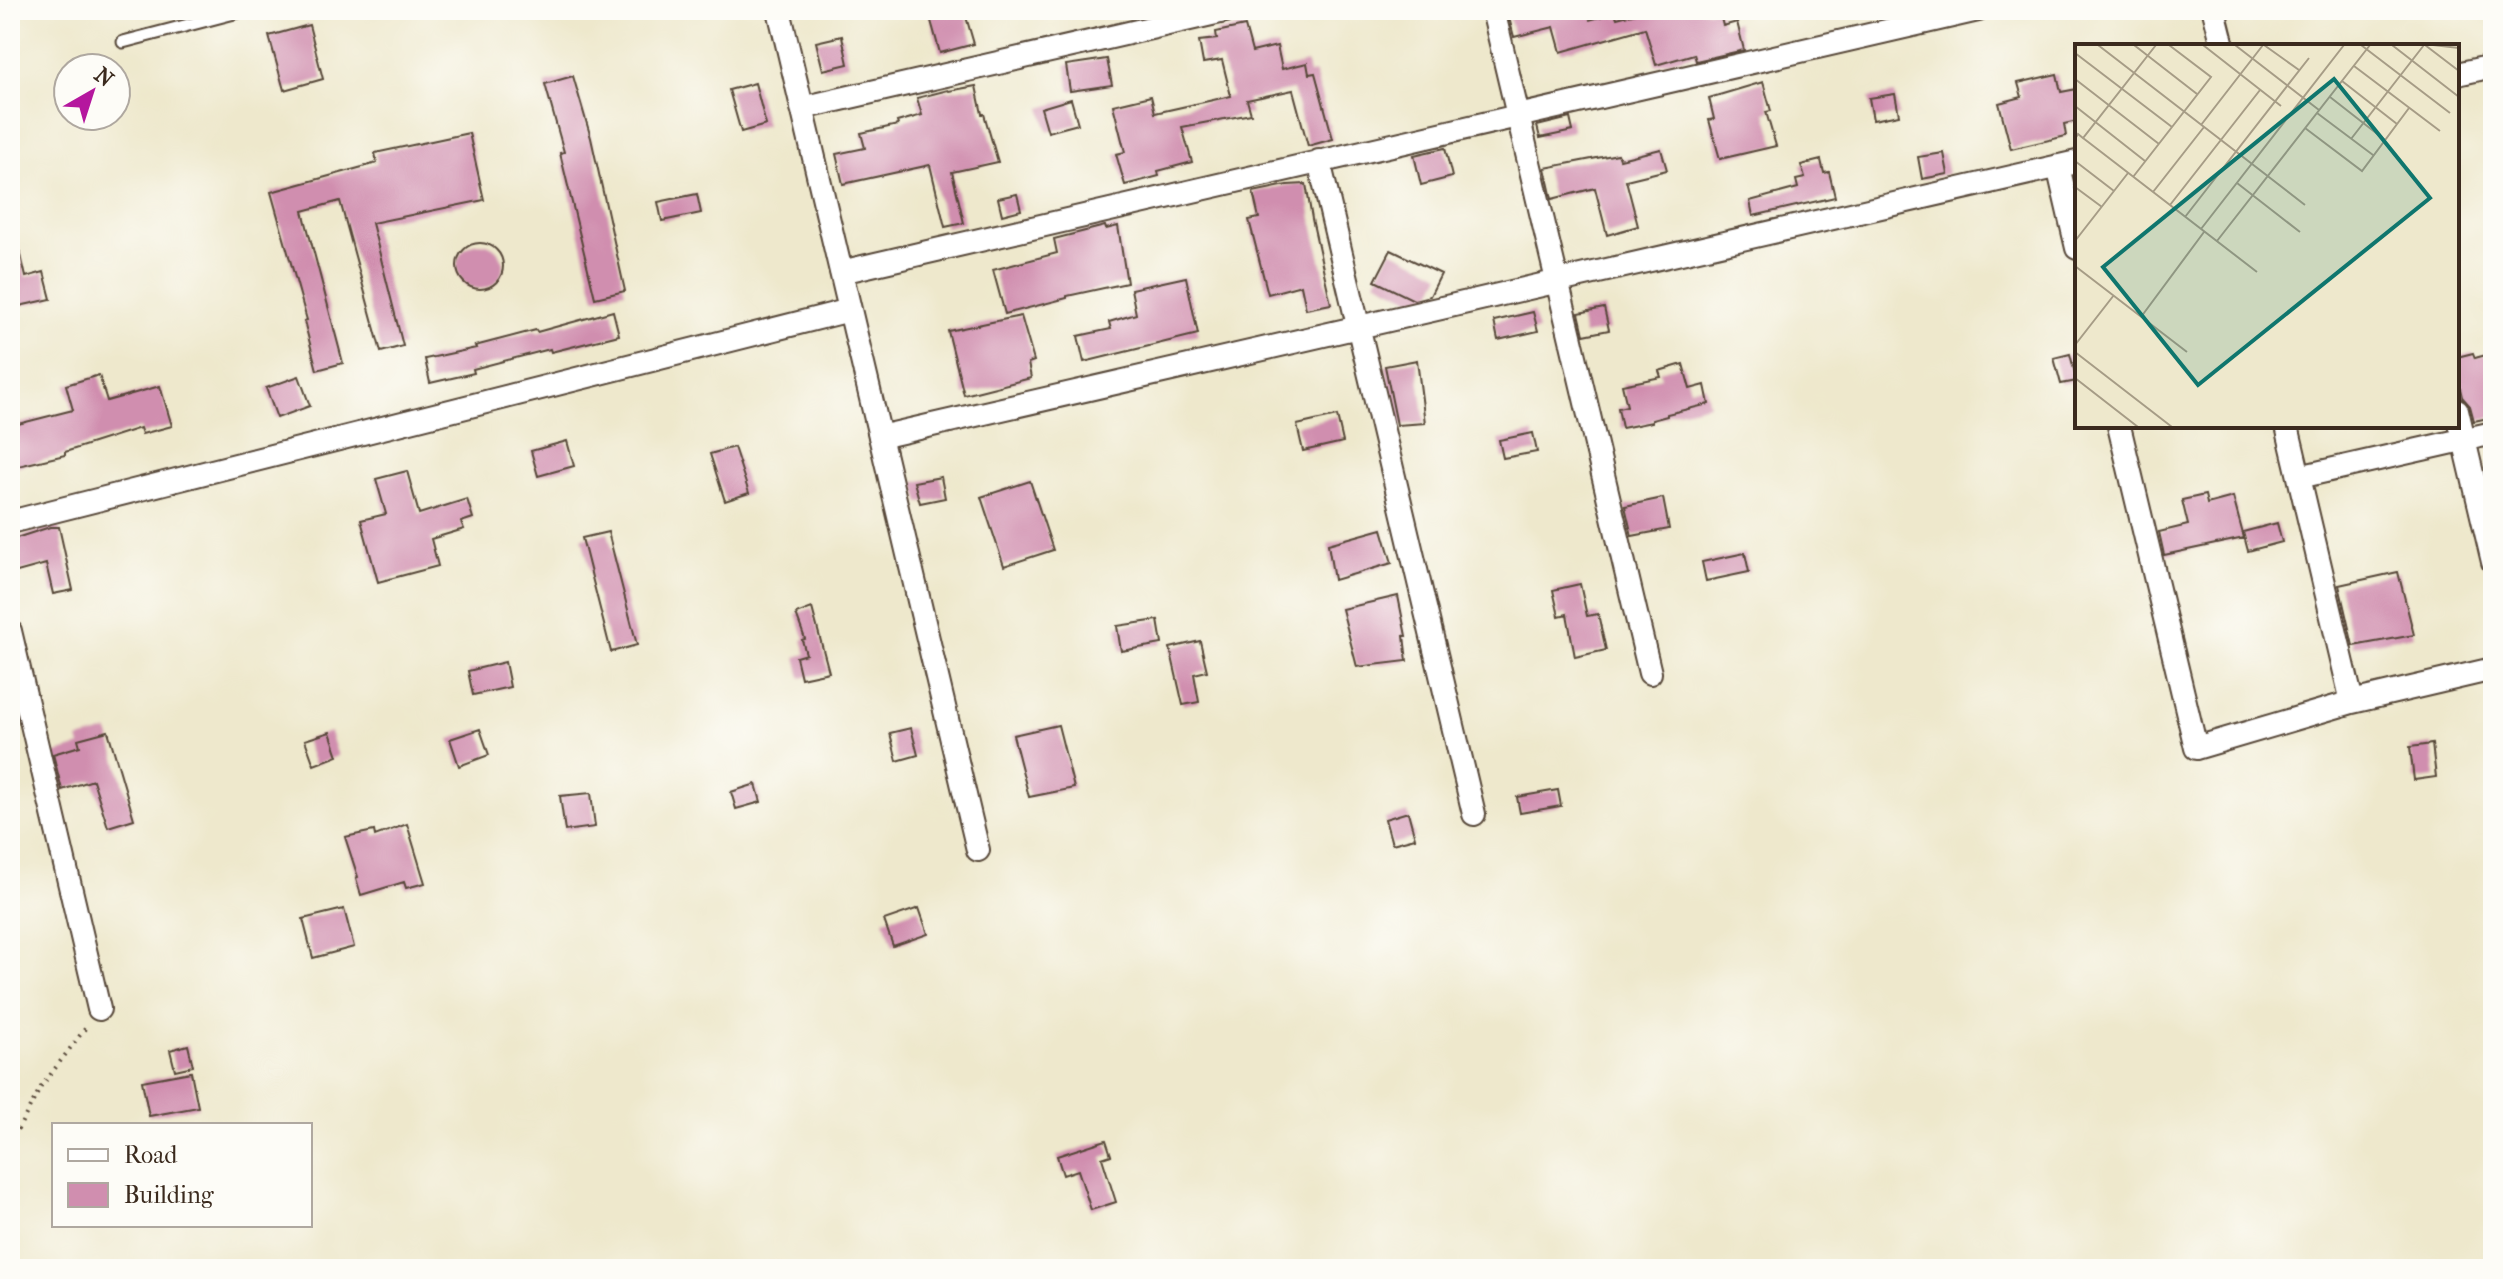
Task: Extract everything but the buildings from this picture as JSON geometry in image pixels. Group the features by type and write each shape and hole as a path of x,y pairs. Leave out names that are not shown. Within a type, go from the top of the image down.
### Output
{"street":[{"path":"779,10 978,850"},
{"path":"802,108 1229,10"},
{"path":"1493,10 1650,673"},
{"path":"841,272 1978,10"},
{"path":"2214,10 2222,44"},
{"path":"2459,74 2493,66"},
{"path":"1319,161 1474,814"},
{"path":"880,437 2067,164 2075,231"},
{"path":"10,522 850,310"},
{"path":"2459,418 2493,562"},
{"path":"2119,428 2196,748 2352,702 2493,669"},
{"path":"2287,428 2352,702"},
{"path":"2299,477 2493,433"},
{"path":"10,631 99,1009"}],"lane":[{"path":"123,42 246,10"}],"path":[{"path":"10,1144 41,1087 99,1009"}]}
